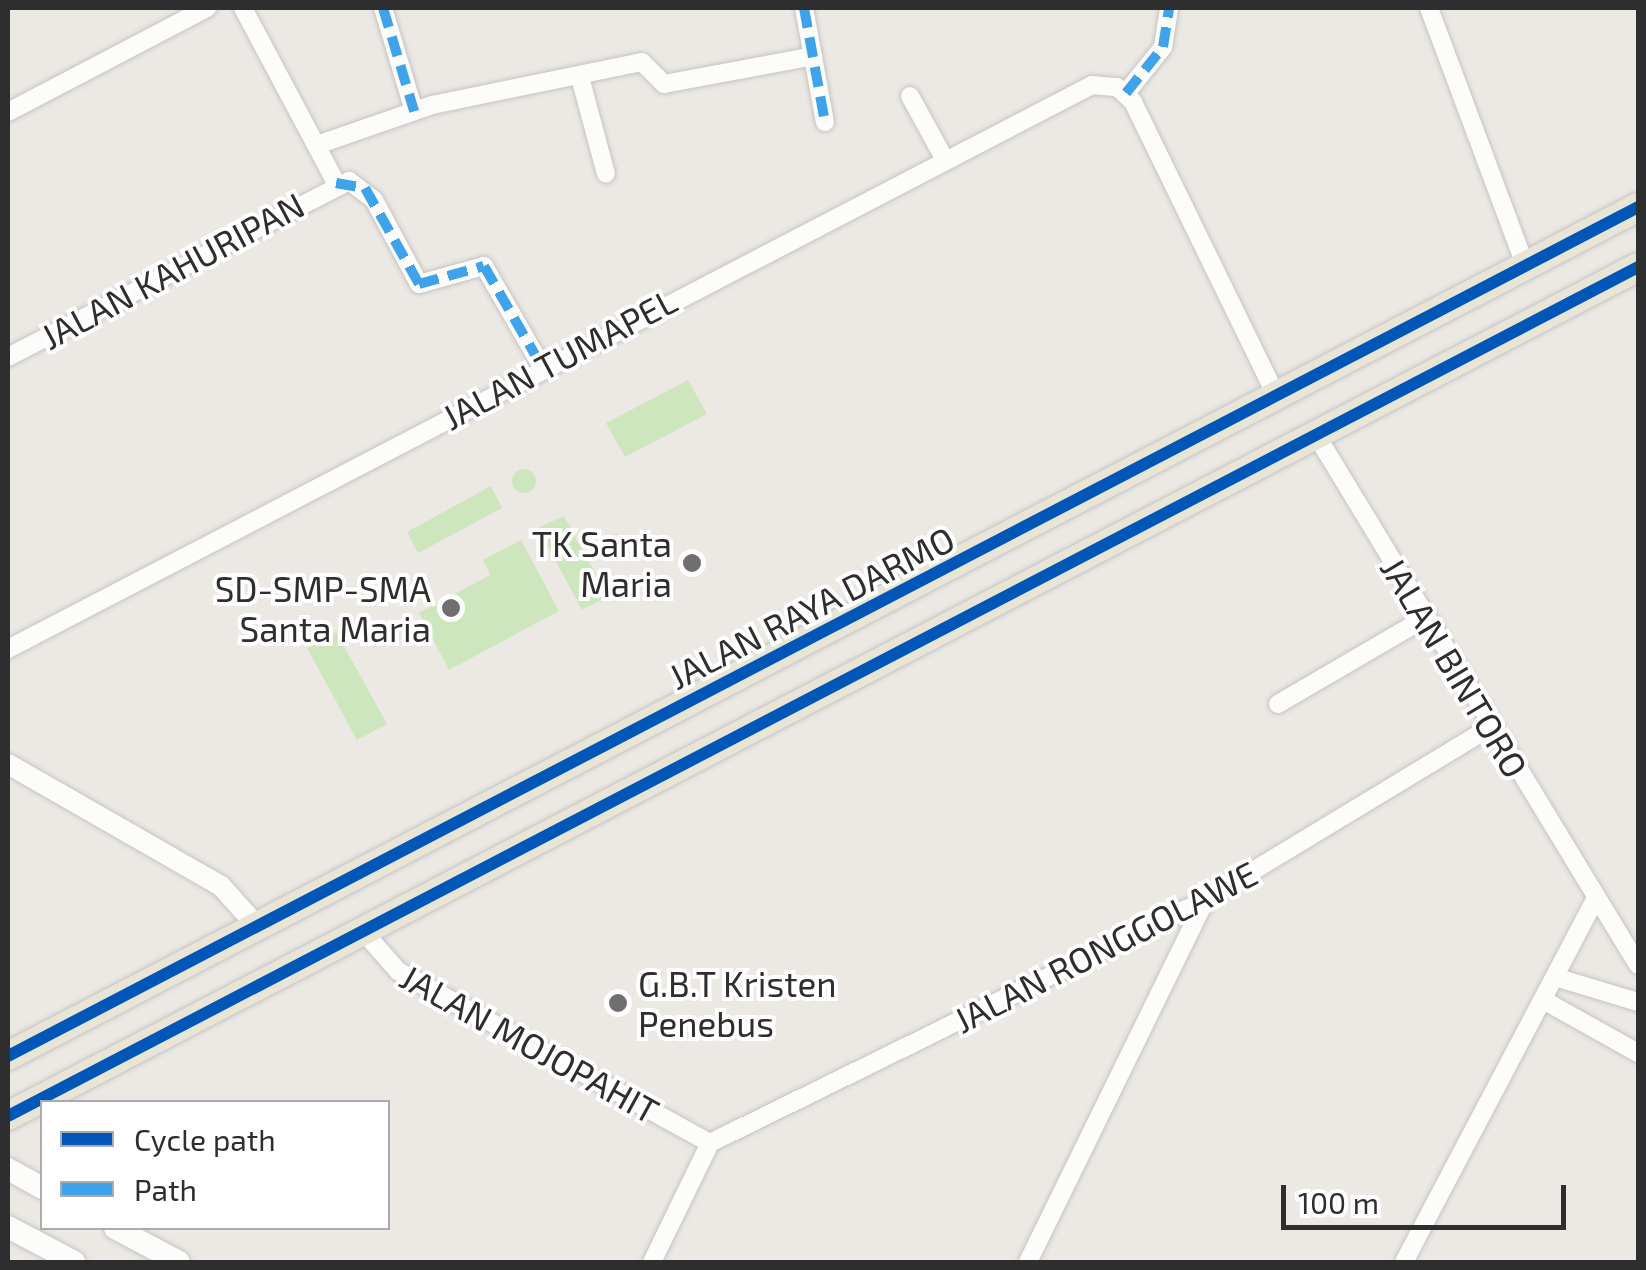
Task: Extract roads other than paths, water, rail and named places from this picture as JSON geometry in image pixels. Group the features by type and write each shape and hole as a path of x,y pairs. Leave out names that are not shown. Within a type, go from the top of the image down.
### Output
{"main road":[{"name":"JALAN RAYA DARMO","path":"8,1056 256,925 866,615 1638,207"},
{"path":"8,1116 1638,267"},
{"path":"866,615 857,631 864,647 892,655"},
{"path":"816,638 839,658 839,682"},
{"path":"8,1169 40,1187"},
{"path":"8,1227 74,1262"},
{"path":"118,1230 179,1262"}],"street":[{"path":"8,112 207,8"},
{"path":"244,8 336,183 365,188 419,284 484,266 542,367"},
{"path":"383,8 414,110"},
{"path":"804,8 825,122"},
{"path":"1169,8 1163,47 1121,90 1278,399"},
{"path":"1429,8 1525,265"},
{"path":"317,145 414,110 648,62 664,84 812,56"},
{"path":"580,77 606,174"},
{"name":"JALAN TUMAPEL","path":"8,649 1070,92 1121,90"},
{"path":"910,96 945,160"},
{"name":"JALAN KAHURIPAN","path":"8,357 336,183"},
{"name":"JALAN BINTORO","path":"1315,433 1594,901 1638,965"},
{"path":"1278,704 1425,618"},
{"name":"JALAN RONGGOLAWE","path":"710,1143 1206,900 1489,728"},
{"path":"8,764 221,886 256,925"},
{"path":"1028,1262 1206,900"},
{"path":"1404,1262 1594,901"},
{"name":"JALAN MOJOPAHIT","path":"362,930 398,971 710,1143"},
{"path":"1555,978 1638,1002"},
{"path":"1544,1001 1638,1053"},
{"path":"652,1262 710,1143"}],"place":[{"name":"TK Santa Maria","path":"692,563"},
{"name":"SD-SMP-SMA Santa Maria","path":"451,608"},
{"name":"G.B.T Kristen Penebus","path":"618,1003"}]}
